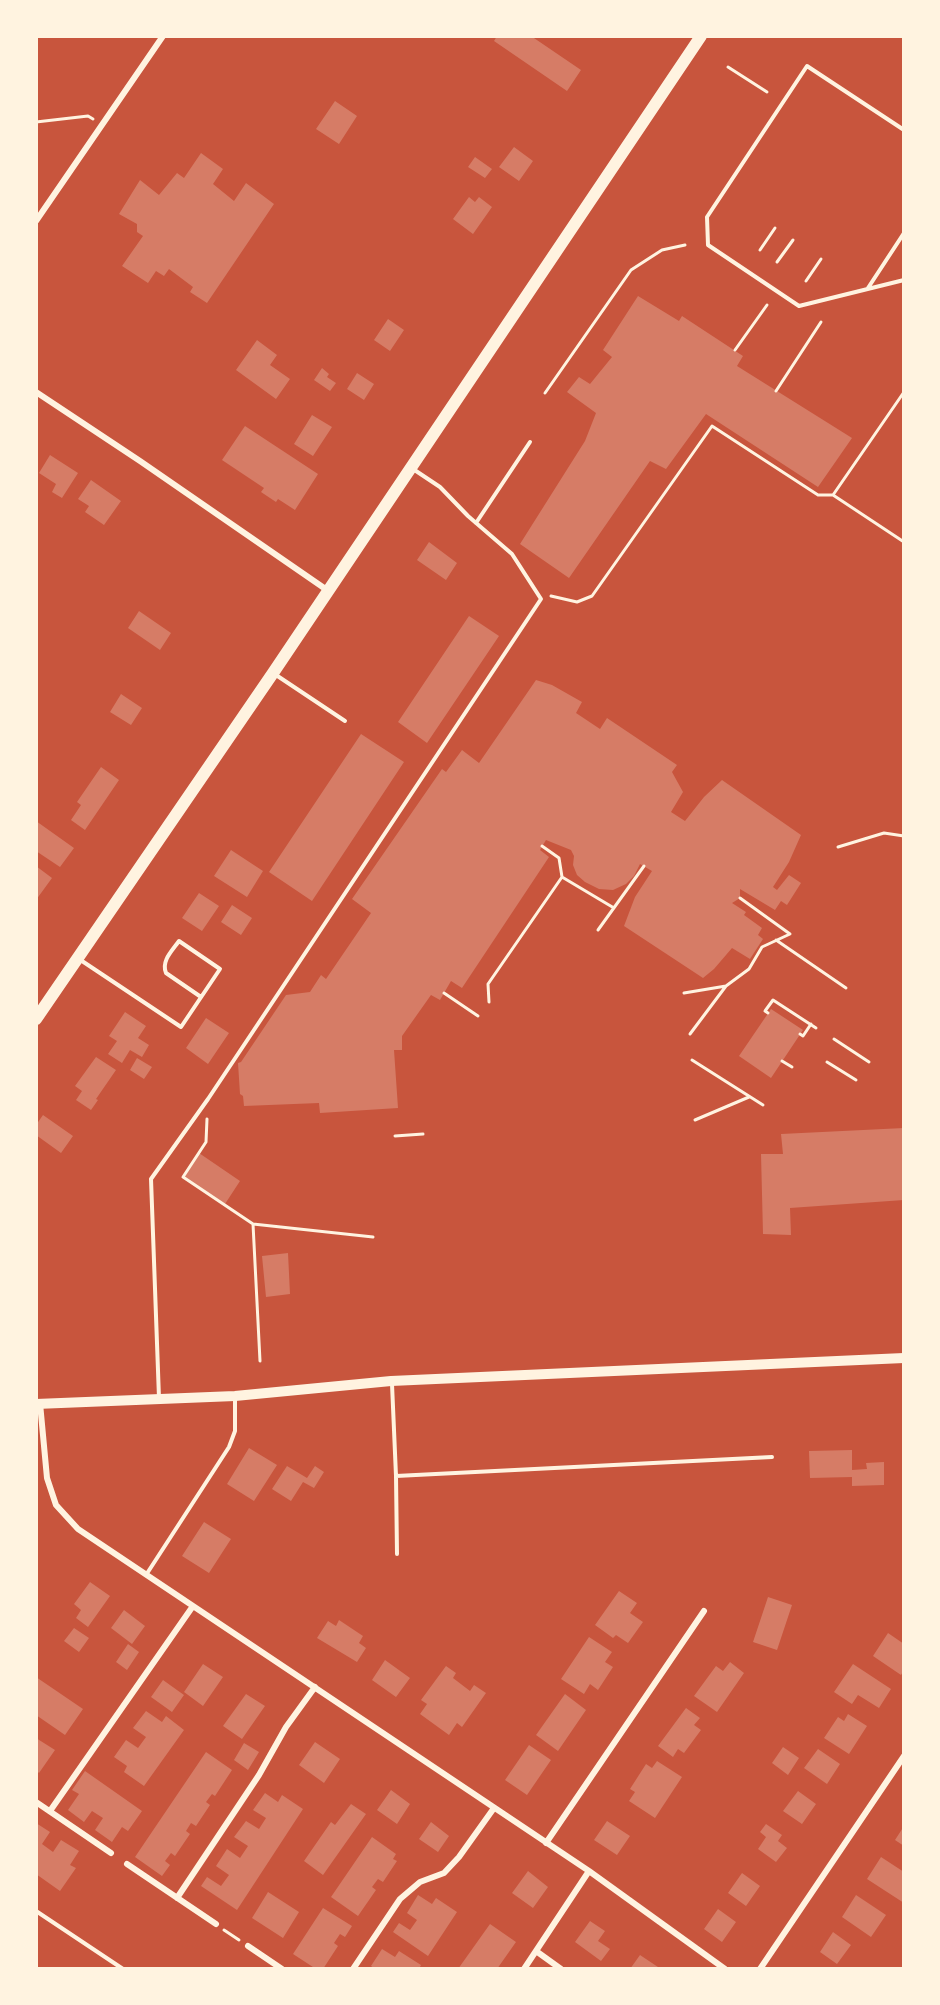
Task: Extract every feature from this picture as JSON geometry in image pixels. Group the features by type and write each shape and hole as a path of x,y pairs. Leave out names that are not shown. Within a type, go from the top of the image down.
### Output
{"main road":[{"path":"36,1019 273,673 701,36"},
{"path":"38,1404 235,1396 391,1381 904,1358"}],"street":[{"path":"36,221 163,36"},
{"path":"36,392 140,460 327,590"},
{"path":"38,1404 47,1478 56,1505 78,1529 589,1871 725,1969"},
{"path":"50,1811 193,1606"},
{"path":"546,1842 704,1611"},
{"path":"177,1898 260,1775 286,1727 315,1687"},
{"path":"760,1969 904,1756"},
{"path":"36,1802 111,1853"},
{"path":"353,1969 400,1899 420,1882 444,1873 459,1857 494,1808"},
{"path":"127,1864 216,1924"},
{"path":"524,1969 589,1871"},
{"path":"248,1946 282,1969"},
{"path":"536,1951 561,1969"}],"lane":[{"path":"904,130 807,66 707,217 708,245 799,306 904,280"},
{"path":"867,289 904,233"},
{"path":"476,523 530,442"},
{"path":"159,1399 151,1179 208,1098 541,598 512,554 476,523 440,487 411,467"},
{"path":"273,673 345,721"},
{"path":"78,958 181,1028 220,969 178,941 163,964 164,969 166,973 201,997"},
{"path":"391,1381 397,1554"},
{"path":"146,1575 229,1447 235,1431 235,1396"},
{"path":"396,1476 772,1457"},
{"path":"36,1911 123,1969"}],"path":[{"path":"728,67 767,92"},
{"path":"36,122 88,116 102,125"},
{"path":"760,250 775,228"},
{"path":"777,262 793,240"},
{"path":"545,393 631,270 662,250 685,245"},
{"path":"806,281 821,260"},
{"path":"735,350 767,305"},
{"path":"776,391 821,322"},
{"path":"833,495 904,392"},
{"path":"551,596 577,602 592,596 712,426 818,495 833,495 904,542"},
{"path":"838,847 884,833 904,836"},
{"path":"489,1002 488,984 562,877 559,858 542,846"},
{"path":"598,930 644,866"},
{"path":"562,877 614,908"},
{"path":"690,1034 726,986 749,969 762,947 790,934 740,898"},
{"path":"776,940 846,988"},
{"path":"684,993 726,986"},
{"path":"444,993 478,1016"},
{"path":"768,1013 765,1011 773,1000 816,1028"},
{"path":"800,1034 803,1036 811,1024"},
{"path":"834,1039 869,1062"},
{"path":"692,1060 763,1105"},
{"path":"782,1061 792,1067"},
{"path":"827,1062 856,1080"},
{"path":"695,1120 749,1097"},
{"path":"208,1098 206,1142 183,1177 253,1224 373,1238"},
{"path":"395,1136 423,1134"},
{"path":"253,1224 261,1361"},
{"path":"216,1924 248,1946"}],"building":[{"path":"497,36 531,36 581,70 567,91 494,41"},
{"path":"335,101 357,116 339,144 316,129"},
{"path":"514,147 533,161 519,181 499,167"},
{"path":"201,153 223,169 213,184 234,201 246,183 274,204 207,303 190,292 193,287 169,269 164,276 156,271 148,283 122,266 143,236 137,232 137,224 119,214 140,180 159,195 177,173 184,178"},
{"path":"475,157 492,169 485,178 468,167"},
{"path":"469,197 475,202 479,197 492,207 473,234 453,219"},
{"path":"638,296 679,321 682,316 743,356 737,366 852,438 818,487 706,414 666,469 650,461 569,578 520,544 585,441 596,413 567,392 579,377 590,384 612,357 603,350"},
{"path":"388,319 404,330 390,351 374,340"},
{"path":"257,340 277,355 270,365 290,379 276,399 236,370"},
{"path":"322,368 329,374 327,377 336,383 330,391 314,380"},
{"path":"357,373 374,384 364,400 347,389"},
{"path":"312,415 332,427 313,456 294,444"},
{"path":"245,426 318,474 295,510 278,499 276,502 261,492 264,488 222,460"},
{"path":"50,455 78,473 62,498 52,492 56,484 39,473"},
{"path":"91,480 121,501 104,525 85,512 89,506 78,499"},
{"path":"429,542 457,563 446,580 417,560"},
{"path":"139,611 171,633 160,650 128,628"},
{"path":"469,616 499,636 427,743 398,722"},
{"path":"536,680 552,685 582,702 576,713 600,729 607,718 677,765 672,772 683,792 671,812 685,821 704,797 722,780 801,835 789,862 773,887 777,890 789,875 801,883 787,905 781,901 775,910 740,889 740,898 732,903 746,912 744,915 762,928 758,935 763,939 750,959 732,948 703,978 624,926 635,897 652,871 640,864 634,876 626,884 613,890 599,889 577,875 571,850 546,840 540,850 549,857 462,988 451,981 440,1000 431,995 402,1036 402,1050 394,1050 398,1108 320,1113 319,1103 244,1106 243,1096 240,1094 238,1063 241,1062 286,995 310,992 321,975 326,979 371,913 352,899 442,769 446,772 462,750 479,763"},
{"path":"121,694 142,708 131,725 110,712"},
{"path":"361,734 404,762 312,901 269,872"},
{"path":"101,767 119,780 85,830 71,820 81,805 77,802"},
{"path":"36,821 74,848 60,867 36,851"},
{"path":"231,850 263,871 247,897 214,876"},
{"path":"36,866 52,878 36,900"},
{"path":"199,893 219,906 202,931 182,918"},
{"path":"232,905 252,918 241,935 221,922"},
{"path":"771,1009 803,1030 771,1078 739,1056"},
{"path":"125,1012 146,1026 138,1038 149,1045 142,1057 130,1050 122,1063 108,1054 117,1041 109,1036"},
{"path":"206,1018 229,1033 208,1064 186,1048"},
{"path":"96,1057 116,1070 91,1110 76,1100 82,1091 75,1086"},
{"path":"137,1058 152,1067 144,1079 130,1070"},
{"path":"43,1115 73,1136 61,1153 36,1135 36,1125"},
{"path":"904,1128 904,1200 790,1208 791,1235 763,1234 761,1154 783,1154 781,1134"},
{"path":"199,1153 240,1181 225,1204 183,1177"},
{"path":"288,1253 290,1294 266,1297 262,1256"},
{"path":"249,1448 277,1465 254,1501 227,1484"},
{"path":"852,1450 852,1470 867,1469 866,1463 884,1462 884,1485 852,1486 852,1477 810,1478 809,1451"},
{"path":"287,1466 307,1478 315,1466 324,1472 314,1488 303,1482 291,1501 272,1489"},
{"path":"204,1522 231,1539 209,1573 182,1556"},
{"path":"90,1582 110,1596 88,1627 76,1618 81,1610 74,1604"},
{"path":"619,1591 637,1603 630,1613 643,1622 628,1643 616,1635 613,1638 595,1625"},
{"path":"768,1597 792,1605 777,1650 753,1642"},
{"path":"124,1610 145,1626 132,1644 111,1628"},
{"path":"339,1620 363,1636 359,1643 366,1648 357,1662 317,1638 328,1621 336,1626"},
{"path":"74,1628 89,1638 79,1652 64,1641"},
{"path":"888,1633 904,1644 904,1670 901,1675 873,1656"},
{"path":"589,1637 612,1652 605,1662 613,1667 598,1690 590,1684 584,1694 561,1679"},
{"path":"128,1644 139,1652 127,1670 116,1662"},
{"path":"385,1660 410,1678 396,1697 372,1680"},
{"path":"730,1662 744,1673 717,1712 694,1696 716,1666 723,1671"},
{"path":"203,1664 223,1677 203,1706 184,1692"},
{"path":"853,1664 891,1689 879,1708 858,1695 852,1704 834,1692"},
{"path":"446,1666 456,1673 453,1678 470,1691 474,1685 486,1693 462,1727 457,1723 449,1735 420,1714 427,1704 421,1700"},
{"path":"36,1677 83,1709 65,1735 36,1715"},
{"path":"163,1680 184,1695 172,1712 151,1697"},
{"path":"246,1694 265,1706 242,1739 223,1726"},
{"path":"565,1694 586,1710 558,1751 536,1735"},
{"path":"686,1708 700,1718 694,1725 701,1730 684,1753 678,1749 673,1757 658,1746"},
{"path":"146,1711 162,1722 166,1716 184,1730 144,1786 124,1772 127,1766 114,1757 126,1740 138,1748 146,1737 133,1728"},
{"path":"848,1714 867,1726 849,1754 824,1738 838,1717 844,1721"},
{"path":"36,1738 55,1750 39,1773 36,1770"},
{"path":"315,1742 340,1759 324,1783 299,1765"},
{"path":"244,1743 259,1752 248,1770 234,1760"},
{"path":"529,1745 551,1760 527,1795 505,1780"},
{"path":"783,1747 799,1758 788,1775 772,1763"},
{"path":"818,1749 840,1764 827,1784 804,1768"},
{"path":"206,1752 232,1770 215,1796 212,1794 206,1802 210,1805 196,1826 191,1823 186,1831 190,1834 175,1856 171,1853 165,1861 170,1865 162,1876 135,1857"},
{"path":"657,1761 682,1777 655,1818 629,1801 635,1792 630,1789 646,1764 652,1768"},
{"path":"85,1771 142,1811 128,1831 122,1827 112,1842 95,1830 103,1818 92,1811 84,1822 68,1810 79,1794 72,1790"},
{"path":"391,1790 410,1804 397,1824 377,1810"},
{"path":"798,1791 816,1804 802,1824 783,1811"},
{"path":"265,1793 278,1802 282,1795 303,1809 237,1910 201,1886 207,1877 221,1886 229,1875 216,1866 227,1849 240,1858 248,1846 234,1837 246,1821 259,1829 266,1818 253,1810"},
{"path":"351,1804 366,1814 323,1875 304,1861 331,1822 335,1825"},
{"path":"607,1821 630,1836 617,1855 594,1840"},
{"path":"431,1822 449,1836 438,1852 419,1839"},
{"path":"36,1823 50,1832 42,1844 53,1852 61,1840 79,1851 70,1865 76,1868 60,1891 36,1874"},
{"path":"766,1824 782,1835 778,1841 787,1848 776,1862 758,1849 766,1837 760,1832"},
{"path":"904,1826 904,1846 895,1840"},
{"path":"372,1837 396,1854 393,1859 397,1861 383,1882 378,1879 372,1887 376,1890 358,1916 331,1897"},
{"path":"881,1857 904,1872 904,1903 867,1879"},
{"path":"528,1871 548,1887 533,1908 512,1893"},
{"path":"742,1873 760,1886 746,1906 728,1893"},
{"path":"268,1892 299,1912 283,1938 252,1918"},
{"path":"418,1895 432,1904 436,1898 457,1912 428,1956 393,1932 399,1923 410,1930 417,1920 407,1913"},
{"path":"856,1895 886,1915 871,1937 842,1917"},
{"path":"323,1908 352,1926 345,1937 340,1934 334,1943 338,1946 323,1969 316,1969 293,1954"},
{"path":"718,1909 736,1922 722,1942 704,1929"},
{"path":"590,1921 605,1931 598,1941 610,1949 601,1961 575,1942"},
{"path":"490,1924 516,1942 497,1969 458,1969"},
{"path":"833,1932 851,1945 837,1964 820,1952"},
{"path":"382,1949 395,1957 399,1951 421,1965 419,1969 375,1969 371,1966"},
{"path":"640,1955 661,1969 630,1969"}]}
